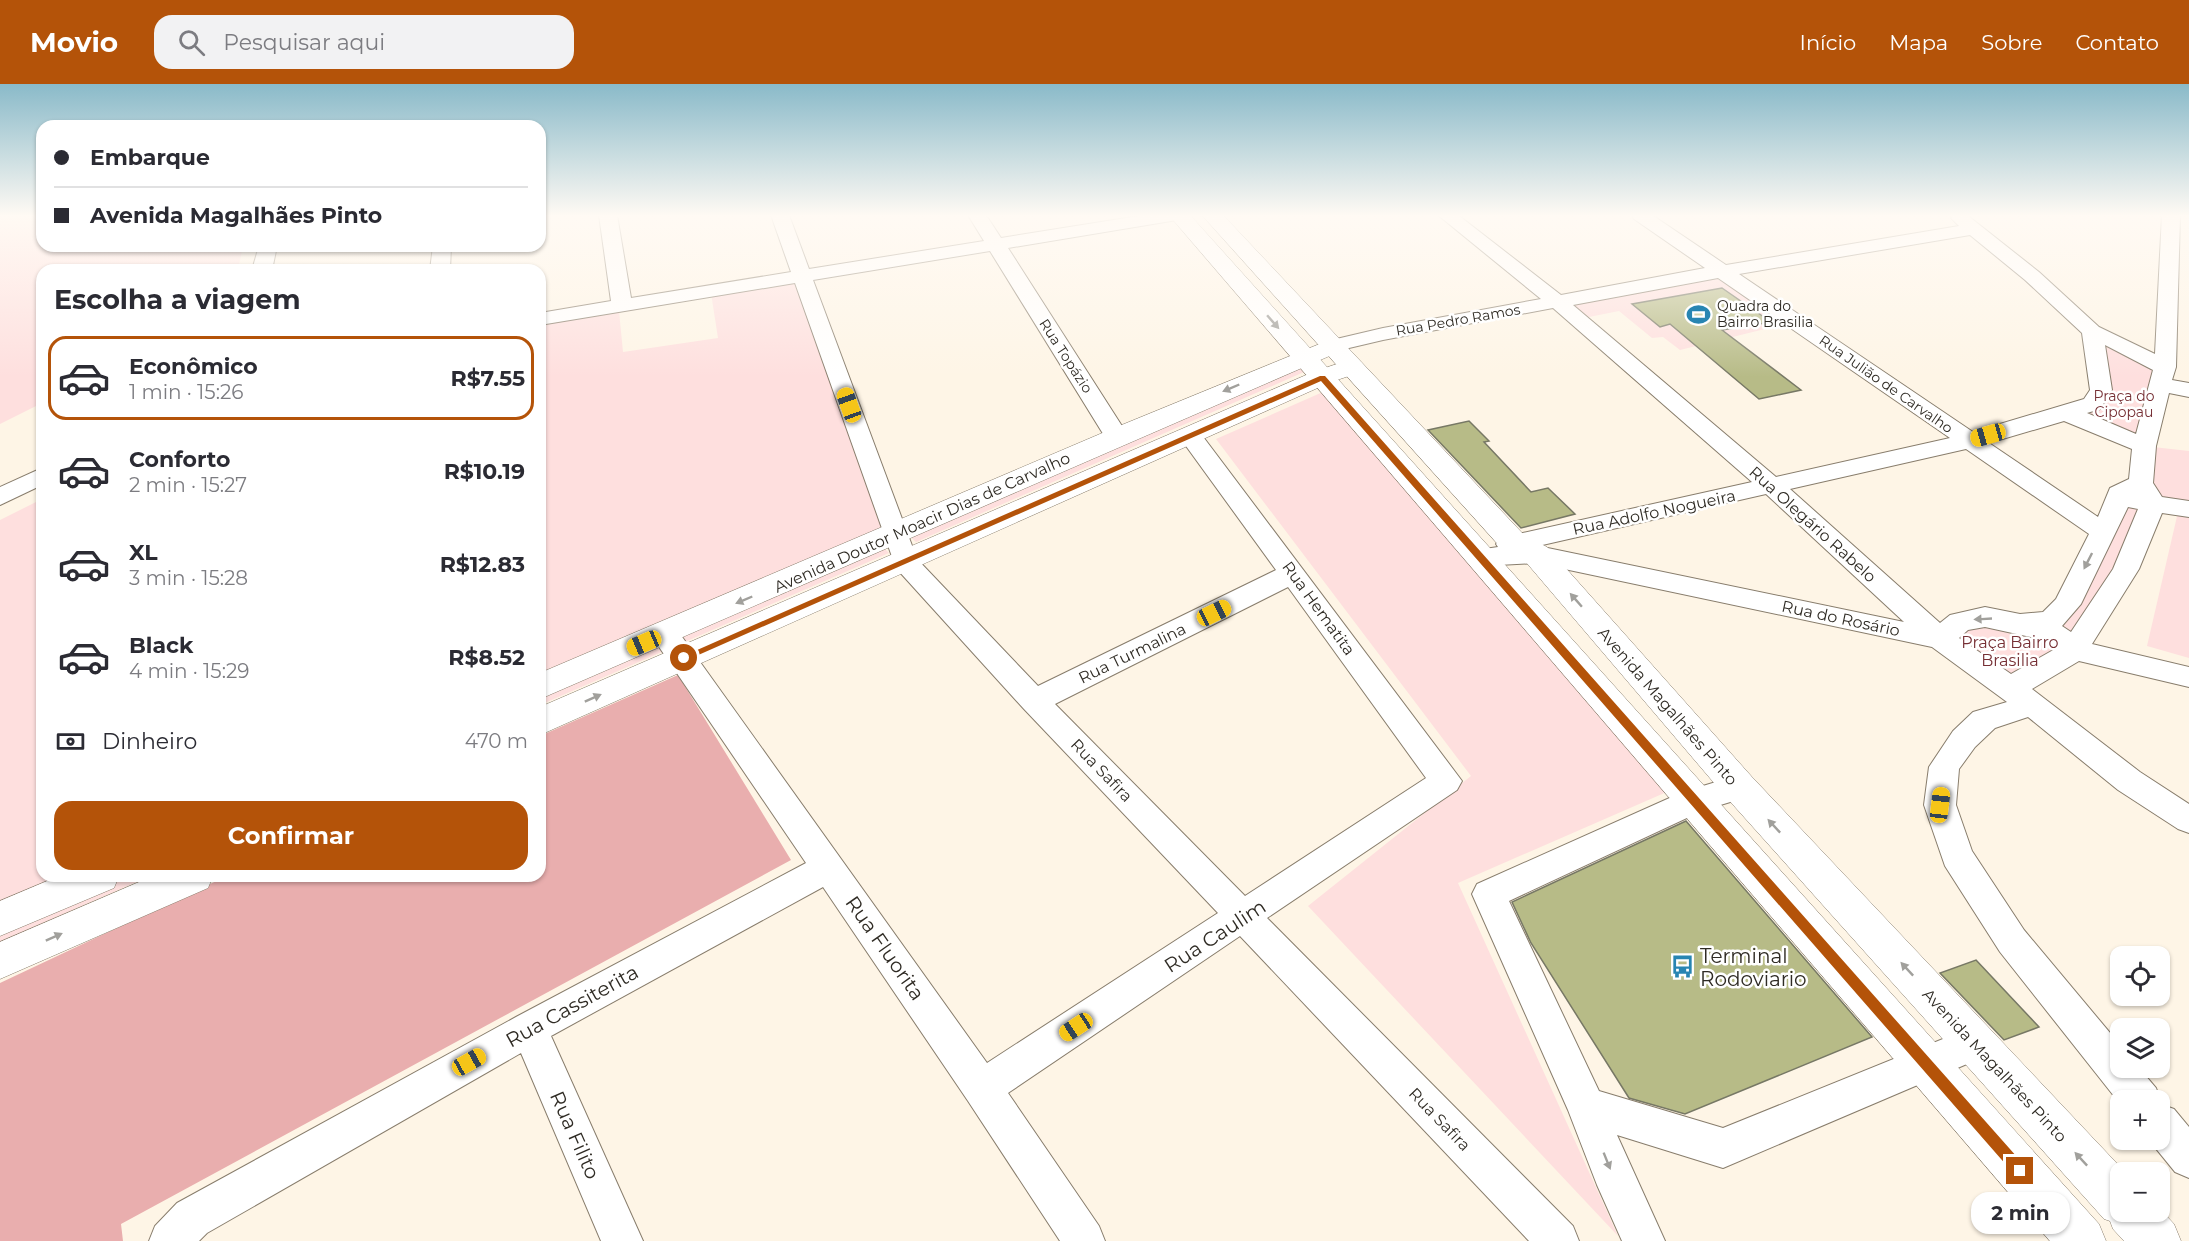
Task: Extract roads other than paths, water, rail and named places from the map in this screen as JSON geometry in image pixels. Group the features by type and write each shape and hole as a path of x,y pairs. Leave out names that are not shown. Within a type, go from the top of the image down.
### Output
{"main road":[{"name":"Avenida Magalhães Pinto","path":"1244,269 1328,362 1477,554 2082,1241"},
{"name":"Avenida Magalhães Pinto","path":"1328,362 1525,548 1739,787 2110,1190"},
{"name":"Avenida Doutor Moacir Dias de Carvalho","path":"901,548 1117,436 1328,362"},
{"name":"Avenida Doutor Moacir Dias de Carvalho","path":"546,719 674,646 901,548 1190,435 1328,362"},
{"name":"Avenida Doutor Moacir Dias de Carvalho","path":"546,685 674,646"},
{"path":"0,919 86,882"},
{"path":"0,961 180,882"},
{"path":"2139,1222 2157,1241"}],"street":[{"path":"616,269 622,305"},
{"name":"Rua Safira","path":"800,269 901,548 1034,701 1558,1241"},
{"path":"546,318 838,269"},
{"name":"Rua Topázio","path":"1011,269 1117,436"},
{"name":"Rua Olegário Rabelo","path":"1516,269 1558,302 1772,486 1940,639 2033,705 2129,781 2189,820"},
{"name":"Rua Julião de Carvalho","path":"1721,269 2103,532"},
{"name":"Rua Pedro Ramos","path":"1328,362 1383,334 1736,269"},
{"path":"2023,269 2092,331 2189,390"},
{"path":"2033,705 2012,690 2025,678 2078,645 2103,608 2142,539 2147,492 2144,446 2163,376 2168,269"},
{"name":"Rua Adolfo Nogueira","path":"1525,548 1772,486 1969,441 2066,414 2092,404 2101,390 2092,331"},
{"path":"2066,414 2144,446"},
{"name":"Rua Hematita","path":"1190,435 1446,781"},
{"path":"0,497 36,478"},
{"path":"2016,622 2050,622 2067,604 2119,499 2119,493 2147,492 2189,509"},
{"name":"Rua do Rosário","path":"1477,554 1525,548 1940,639"},
{"name":"Rua Turmalina","path":"1034,701 1293,573"},
{"path":"1940,639 1947,636 1960,622 1985,617 2016,622 2050,632 2078,645 2189,677"},
{"name":"Rua Fluorita","path":"674,646 982,1088 1084,1241"},
{"path":"2033,705 1984,720 1964,740 1944,767 1940,805 1957,856 2013,941 2133,1090"},
{"name":"Rua Caulim","path":"982,1088 1446,781"},
{"path":"1644,1241 1617,1185 1586,1107 1489,894 1694,801 1739,787"},
{"name":"Rua Cassiterita","path":"181,1230 529,1029 829,867"},
{"name":"Rua Filito","path":"529,1029 622,1241"},
{"path":"1586,1107 1723,1148 1975,1043"},
{"path":"2170,1135 2189,1158"}],"place":[{"name":"Quadra do Bairro Brasilia","path":"1699,314"},
{"name":"Terminal Rodoviario","path":"1682,967"}],"park label":[{"name":"Praça do Cipopau","path":"2124,404"},
{"name":"Praça Bairro Brasilia","path":"2010,651"}]}
